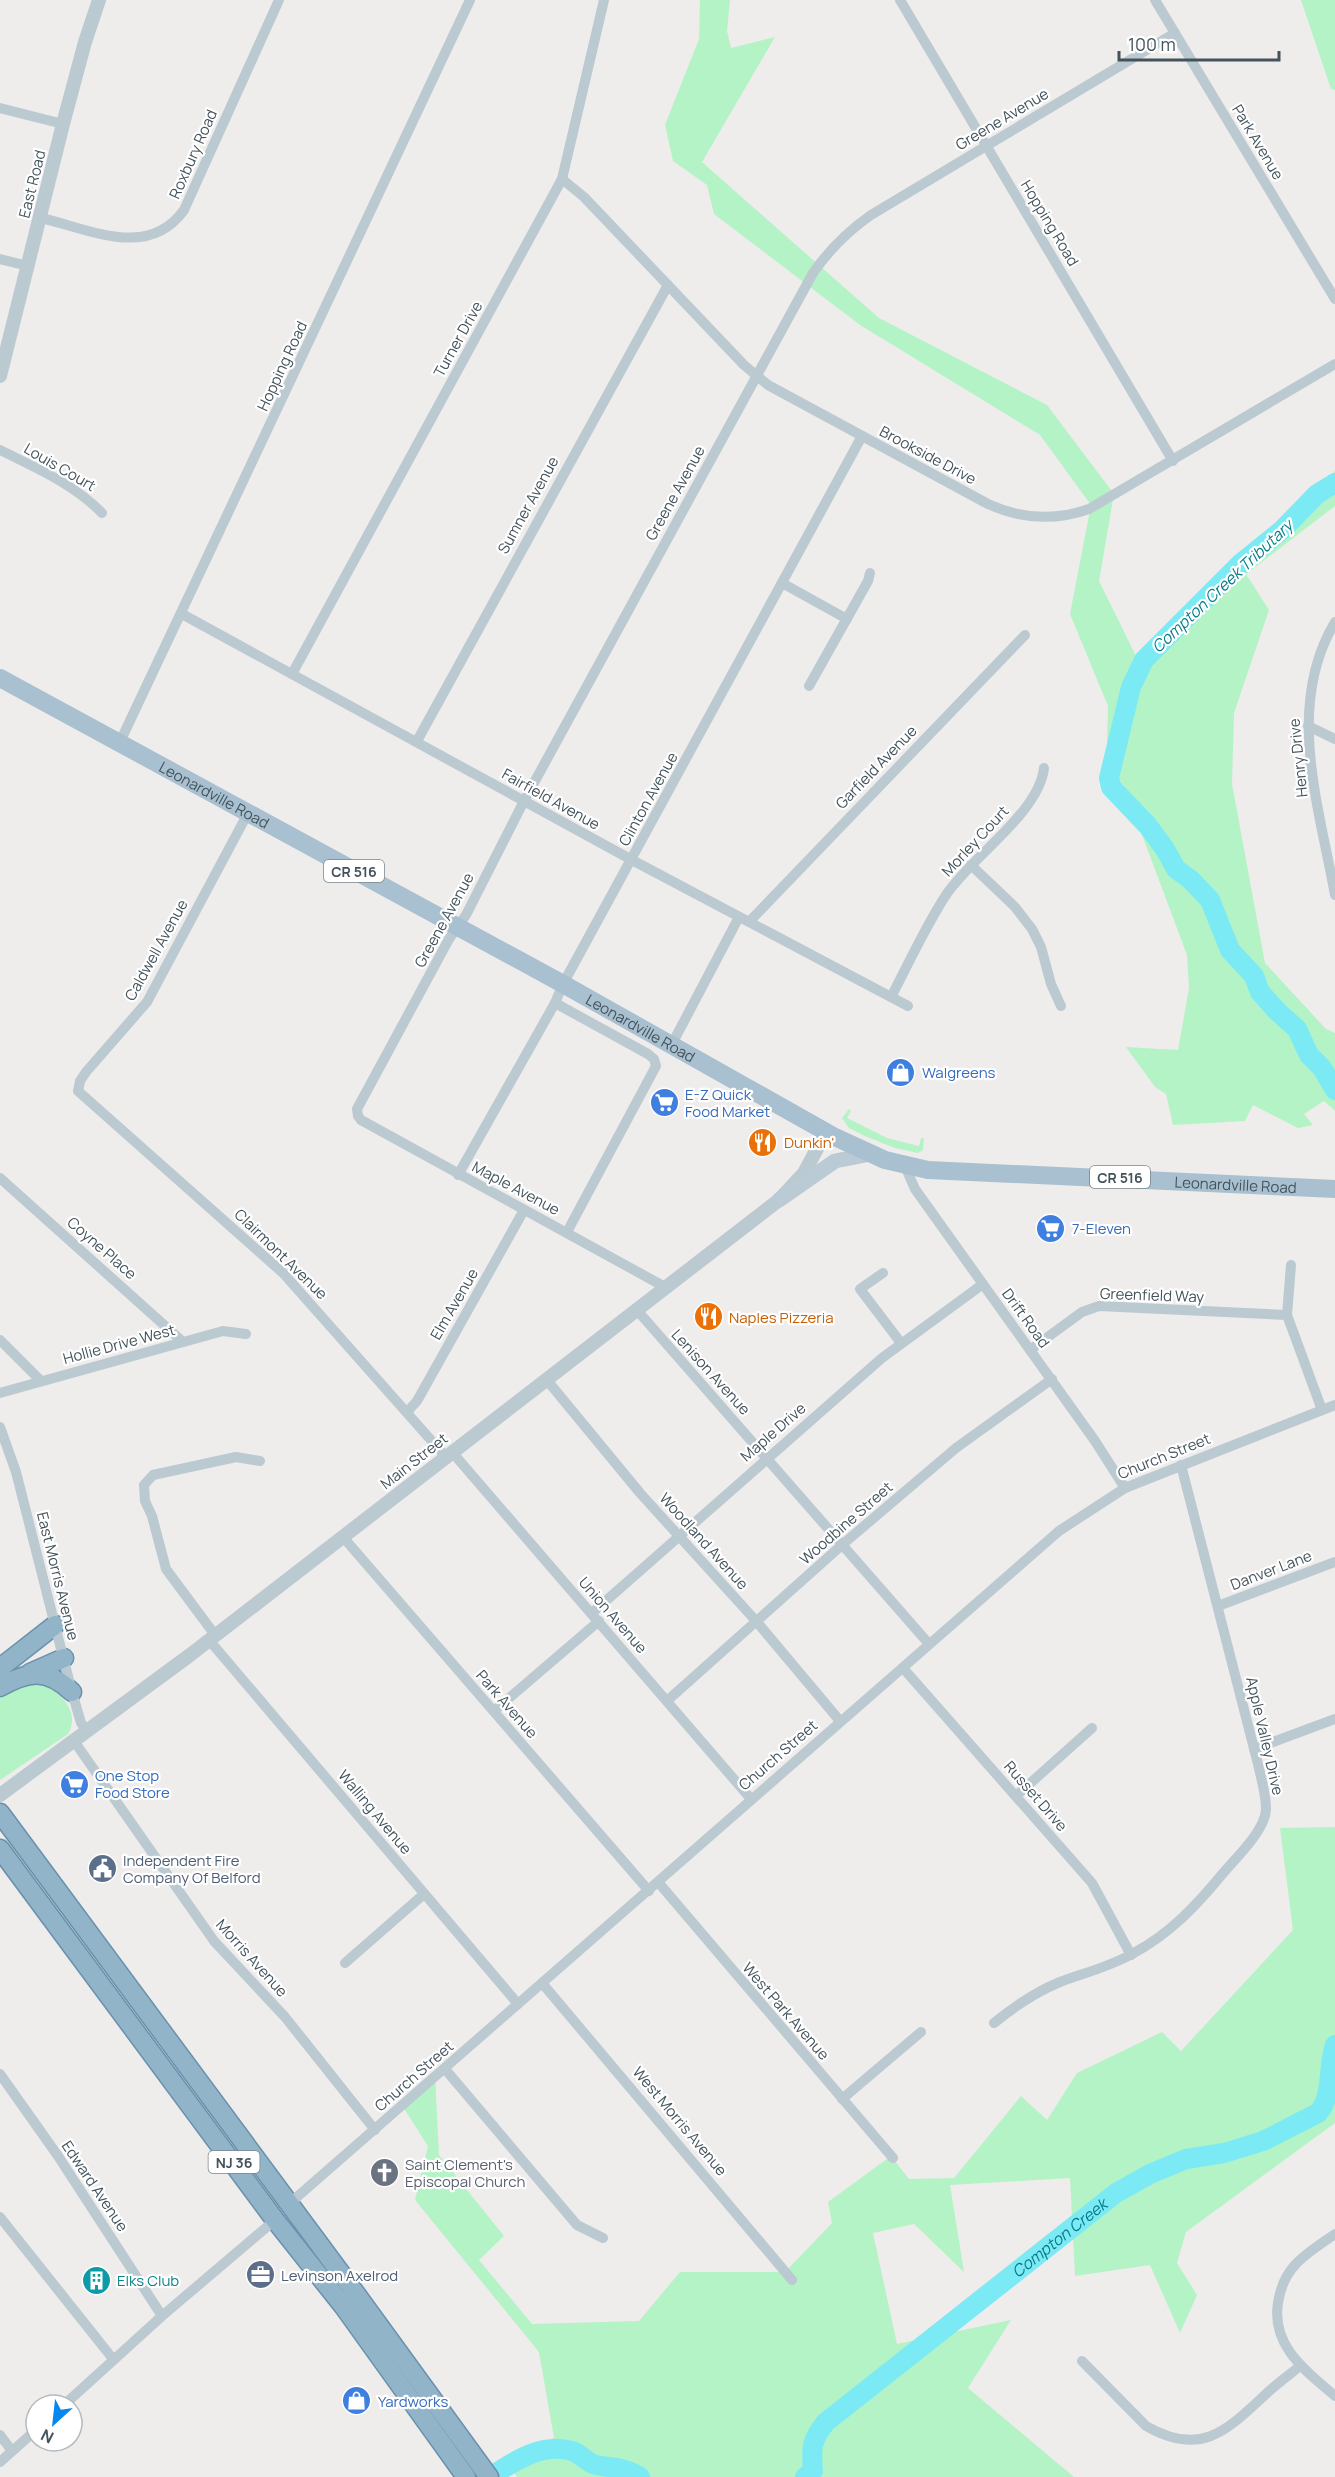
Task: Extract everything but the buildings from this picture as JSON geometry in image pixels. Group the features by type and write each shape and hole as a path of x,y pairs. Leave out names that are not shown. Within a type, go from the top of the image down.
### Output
{"highway":[{"path":"0,1668 55,1625"},
{"path":"0,1687 64,1659"},
{"path":"29,1674 46,1675 60,1681 72,1692"},
{"name":"NJ 36","path":"0,1813 485,2471"},
{"name":"NJ 36","path":"0,1849 275,2220 344,2307 466,2477"}],"main road":[{"name":"Leonardville Road","path":"0,678 563,984 826,1132 871,1154 904,1166 938,1171 1335,1189"},
{"path":"779,1200 836,1161 871,1154"}],"street":[{"name":"East Road","path":"0,376 63,124 99,0"},
{"name":"Roxbury Road","path":"41,218 127,239 154,235 172,225 184,210 279,0"},
{"name":"Hopping Road","path":"119,744 470,0"},
{"name":"Turner Drive","path":"292,674 562,179 604,0"},
{"name":"Hopping Road","path":"900,0 1173,461"},
{"name":"Park Avenue","path":"1155,0 1335,299"},
{"name":"Greene Avenue","path":"357,1112 813,273 840,240 871,215 1175,33"},
{"path":"0,108 63,124"},
{"name":"Brookside Drive","path":"562,179 584,197 744,365 768,384 988,504 1009,512 1031,517 1065,516 1089,509 1335,364"},
{"path":"0,260 28,266"},
{"name":"Sumner Avenue","path":"417,741 668,285"},
{"name":"Clinton Avenue","path":"458,1175 555,1003 563,984 862,436"},
{"name":"Louis Court","path":"0,450 56,478 85,496 102,513"},
{"path":"809,687 868,581 870,573"},
{"path":"782,584 846,619"},
{"name":"Fairfield Avenue","path":"182,614 632,860 908,1006"},
{"name":"Henry Drive","path":"1335,622 1322,648 1311,691 1308,726 1311,767 1335,895"},
{"name":"Garfield Avenue","path":"672,1044 744,920 1025,634"},
{"path":"1308,726 1335,739"},
{"name":"Morley Court","path":"891,997 945,896 970,865 1028,805 1036,793 1044,768"},
{"name":"Caldwell Avenue","path":"78,1091 80,1081 86,1072 147,1002 248,813"},
{"path":"970,865 1015,907 1032,928 1041,947 1051,984 1061,1006"},
{"path":"555,1003 648,1054 654,1059 656,1066 567,1232"},
{"name":"Clairmont Avenue","path":"78,1091 283,1273 407,1412 449,1454"},
{"name":"Maple Avenue","path":"357,1112 361,1120 665,1287"},
{"name":"Main Street","path":"0,1795 88,1732 779,1200 807,1169 826,1132"},
{"name":"Drift Road","path":"904,1166 915,1189 1052,1379 1125,1488"},
{"name":"Coyne Place","path":"0,1178 183,1341"},
{"name":"Elm Avenue","path":"407,1412 417,1401 524,1210"},
{"path":"1291,1265 1287,1316 1322,1410"},
{"path":"884,1273 860,1289 901,1343"},
{"name":"Maple Drive","path":"494,1712 678,1536 767,1458 901,1343 983,1284"},
{"name":"Greenfield Way","path":"1030,1350 1082,1312 1099,1306 1287,1316"},
{"name":"Lenison Avenue","path":"636,1309 929,1644"},
{"name":"Hollie Drive West","path":"0,1393 223,1331 246,1334"},
{"path":"0,1341 41,1381"},
{"name":"Woodland Avenue","path":"546,1379 568,1408 678,1536 756,1621 840,1721"},
{"name":"Woodbine Street","path":"668,1700 843,1544 956,1448 1052,1379"},
{"name":"Church Street","path":"290,2204 1059,1531 1125,1488 1335,1405"},
{"name":"East Morris Avenue","path":"0,1427 16,1472 80,1720 88,1732"},
{"name":"Union Avenue","path":"449,1454 668,1700 751,1799"},
{"name":"Walling Avenue","path":"260,1461 236,1456 153,1474 144,1485 144,1501 152,1516 166,1569 212,1637 518,2004"},
{"name":"Apple Valley Drive","path":"994,2023 1040,1990 1131,1955 1161,1937 1185,1917 1260,1827 1266,1809 1254,1749 1180,1465"},
{"name":"Park Avenue","path":"343,1537 648,1891"},
{"name":"Danver Lane","path":"1218,1606 1335,1563"},
{"name":"Russet Drive","path":"903,1668 1092,1883 1131,1955"},
{"path":"1254,1749 1335,1719"},
{"path":"1016,1796 1092,1728"},
{"name":"Morris Avenue","path":"74,1741 214,1941 285,2017 375,2130"},
{"name":"West Park Avenue","path":"658,1882 893,2158"},
{"path":"345,1963 424,1894"},
{"name":"West Morris Avenue","path":"542,1983 792,2280"},
{"path":"842,2099 921,2032"},
{"path":"445,2069 577,2226 603,2238"},
{"name":"Edward Avenue","path":"0,2074 58,2156 162,2316"},
{"path":"0,2217 113,2359"},
{"path":"77,2393 162,2316 275,2220"},
{"path":"1335,2234 1294,2266 1287,2276 1279,2298 1277,2316 1283,2344 1300,2366 1335,2396"},
{"path":"1082,2361 1146,2426 1158,2433 1185,2440 1202,2439 1224,2431 1300,2366"},
{"path":"0,2435 12,2451"},
{"path":"0,2462 24,2440"}],"green space":[{"path":"700,0 730,0 727,31 731,48 775,37 702,162 879,318 1047,405 1114,494 1099,581 1136,656 1335,471 1335,506 1246,574 1269,610 1234,713 1232,784 1265,963 1326,1029 1335,1033 1335,1111 1324,1101 1304,1114 1313,1125 1298,1128 1253,1105 1245,1121 1173,1125 1166,1094 1155,1087 1126,1047 1178,1050 1189,988 1187,955 1123,784 1106,784 1108,706 1070,614 1091,505 1040,435 860,325 714,214 707,185 673,161 665,125 699,39"},
{"path":"1301,0 1335,0 1335,90 1331,89"},
{"path":"849,1109 851,1111 847,1118 887,1138 919,1146 921,1138 924,1138 923,1150 918,1153 895,1148 849,1128 842,1118"},
{"path":"41,1682 55,1691 66,1703 72,1718 68,1734 0,1780 0,1693 17,1685"},
{"path":"1335,1827 1335,2123 1186,2232 1177,2263 1197,2295 1180,2333 1150,2265 1075,2276 1070,2178 950,2185 964,2272 914,2224 873,2233 897,2344 1011,2320 968,2388 1074,2477 517,2477 502,2457 554,2438 539,2352 415,2200 428,2146 401,2104 435,2075 439,2155 504,2236 479,2260 532,2324 639,2321 680,2272 785,2272 832,2223 828,2202 891,2156 909,2179 954,2178 1021,2096 1047,2120 1077,2073 1162,2032 1181,2051 1293,1930 1280,1828"}],"waterway":[{"name":"Compton Creek Tributary","path":"1335,483 1317,494 1282,530 1240,564 1144,660 1131,687 1109,778 1111,787 1148,826 1176,869 1191,880 1210,900 1230,950 1254,976 1260,992 1297,1029 1309,1055 1322,1068 1335,1090"},
{"name":"Compton Creek","path":"805,2477 813,2471 813,2445 817,2434 826,2422 1116,2193 1150,2174 1186,2159 1224,2153 1263,2141 1318,2113 1326,2098 1335,2045"},
{"name":"Compton Creek","path":"490,2477 528,2455 550,2449 575,2452 593,2464 623,2469 640,2477"}],"place":[{"name":"Walgreens","path":"901,1072"},
{"name":"E-Z Quick Food Market","path":"664,1103"},
{"name":"Dunkin'","path":"763,1142"},
{"name":"7-Eleven","path":"1051,1228"},
{"name":"Naples Pizzeria","path":"708,1317"},
{"name":"One Stop Food Store","path":"74,1784"},
{"name":"Independent Fire Company Of Belford","path":"102,1869"},
{"name":"Saint Clement's Episcopal Church","path":"384,2173"},
{"name":"Levinson Axelrod","path":"260,2275"},
{"name":"Elks Club","path":"96,2280"},
{"name":"Yardworks","path":"357,2401"}]}
